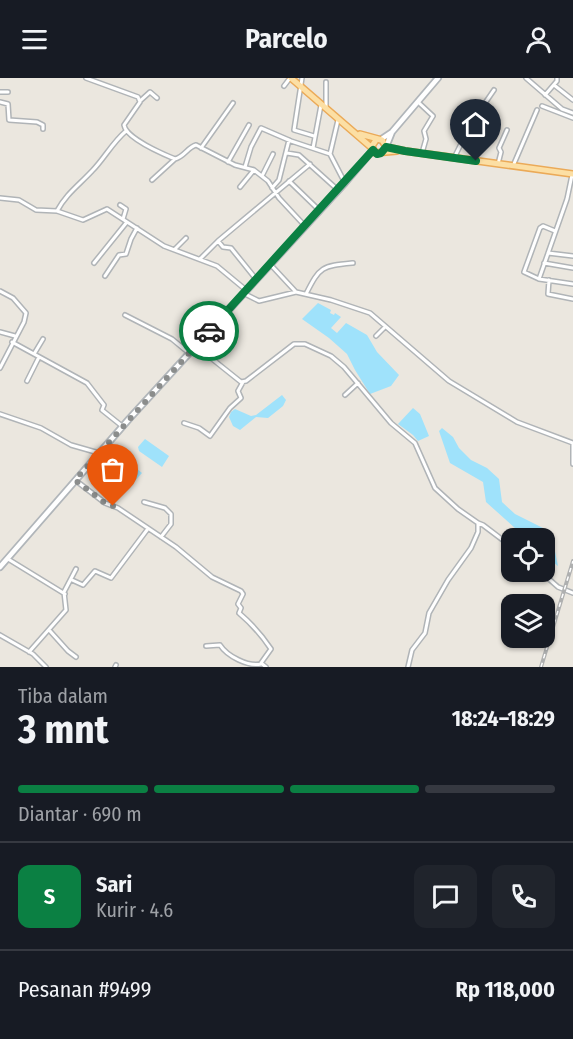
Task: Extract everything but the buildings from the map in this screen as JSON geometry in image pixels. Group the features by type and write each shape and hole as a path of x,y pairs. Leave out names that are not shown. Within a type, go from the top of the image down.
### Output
{"main road":[{"path":"291,78 376,151 399,150"},
{"path":"386,147 392,132 438,78"},
{"path":"376,151 373,143 392,132"},
{"path":"355,133 385,143 386,147"},
{"path":"0,567 189,352 367,158 376,151 386,147 573,174"}],"street":[{"path":"86,78 138,97 140,101"},
{"path":"284,86 291,78"},
{"path":"302,78 294,129 314,136"},
{"path":"526,78 562,109 573,113"},
{"path":"545,95 558,80 557,78"},
{"path":"313,148 326,82"},
{"path":"554,85 573,100"},
{"path":"454,158 472,122 494,90"},
{"path":"0,92 8,92"},
{"path":"157,98 150,92 140,101 124,124 126,131 175,159"},
{"path":"0,102 9,104 9,120 37,122 43,125 43,129"},
{"path":"418,102 433,116 424,131 426,139 422,153"},
{"path":"201,148 233,103"},
{"path":"542,106 573,118"},
{"path":"513,166 537,110"},
{"path":"338,118 330,153 345,183"},
{"path":"228,162 249,125"},
{"path":"245,166 251,147 261,128 330,153"},
{"path":"498,164 500,148 507,130"},
{"path":"57,211 68,194 92,172 126,131"},
{"path":"274,190 279,180 289,140"},
{"path":"152,180 194,145 236,166 245,166 254,170 262,176 305,226"},
{"path":"262,176 273,153"},
{"path":"287,153 299,154 338,190"},
{"path":"200,259 274,190 310,164"},
{"path":"240,187 254,170"},
{"path":"539,279 567,199 573,174"},
{"path":"289,181 319,210"},
{"path":"0,198 22,201 36,210 57,211 83,220 107,208 162,244 219,267 244,292 259,301 296,292 370,313 449,381 517,422 573,443 573,464"},
{"path":"567,199 573,199"},
{"path":"120,205 126,209 123,219"},
{"path":"94,263 127,222"},
{"path":"555,231 543,226 540,228 524,270 525,273 539,279 573,284"},
{"path":"105,276 119,255 126,254 130,239 137,228"},
{"path":"175,250 186,238"},
{"path":"218,241 223,247 231,248 256,279"},
{"path":"547,253 573,256"},
{"path":"306,294 323,268 330,265 353,263"},
{"path":"544,263 573,268"},
{"path":"270,264 296,292"},
{"path":"549,280 548,294 573,300"},
{"path":"0,291 20,303 26,313 24,322 0,368"},
{"path":"125,315 171,339 189,352"},
{"path":"376,336 386,326"},
{"path":"0,332 15,336"},
{"path":"34,354 43,339"},
{"path":"12,342 87,383 104,405 102,410 122,427"},
{"path":"184,423 199,428 210,436 230,408 241,398 238,391 243,382 291,346 302,344 330,356 344,367 391,423 415,443 435,488 458,509 501,539"},
{"path":"196,345 237,381 243,382"},
{"path":"27,381 39,357"},
{"path":"345,394 358,383"},
{"path":"0,414 41,429 71,445 101,454"},
{"path":"75,480 105,503 118,508 161,537 212,577 243,592 238,604 241,608 238,612 250,625 256,627 271,650 258,666 240,662 219,645 207,646"},
{"path":"144,502 164,507 171,515 171,524 161,537"},
{"path":"408,667 412,650 425,633 429,613 448,580 471,548 478,532 478,524"},
{"path":"72,580 83,585 95,571 112,578 148,529"},
{"path":"7,559 65,594"},
{"path":"29,652 38,640 50,631 66,610 65,594 76,568"},
{"path":"552,582 558,588 573,593"},
{"path":"50,631 76,657"},
{"path":"0,635 29,652 46,667"},
{"path":"261,664 266,667"}],"water":[{"path":"318,303 331,310 330,313 341,317 331,328 337,333 346,323 367,335 377,352 399,375 391,386 370,394 347,354 302,319"},
{"path":"282,395 286,400 283,406 268,418 256,417 240,430 233,426 229,417 235,409 251,416 256,415"},
{"path":"413,408 420,414 429,436 418,441 398,424"},
{"path":"442,428 453,437 459,448 471,460 487,468 499,479 502,502 515,514 543,528 515,528 486,502 483,482 450,463 439,431"},
{"path":"145,439 169,456 162,467 139,451 138,447"},
{"path":"117,458 124,458 142,473 125,492 103,472"}],"railway":[{"path":"541,667 573,561"}],"way so far":[{"path":"113,506 105,503 75,480 101,454 113,437 209,331"}],"route":[{"path":"209,331 373,150 377,154 385,151 386,147 476,161"}]}
